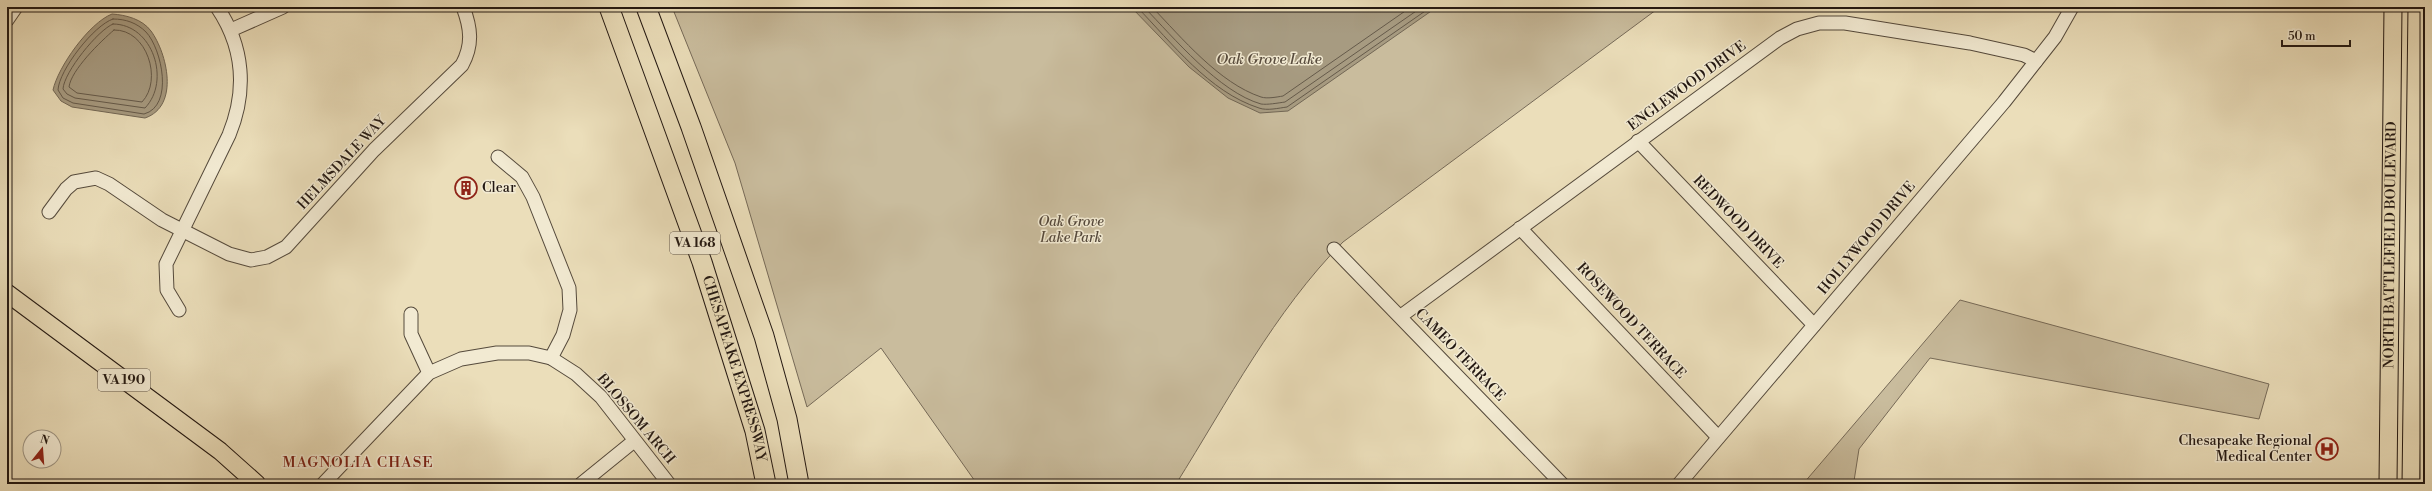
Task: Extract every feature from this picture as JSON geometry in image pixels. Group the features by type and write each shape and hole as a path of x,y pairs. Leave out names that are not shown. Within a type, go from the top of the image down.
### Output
{"highway":[{"name":"CHESAPEAKE EXPRESSWAY","path":"609,7 702,262 755,431 766,484"},
{"name":"VA 168","path":"646,7 691,127 764,336 787,419 799,484"}],"main road":[{"name":"NORTH BATTLEFIELD BOULEVARD","path":"2388,484 2393,7"},
{"name":"NORTH BATTLEFIELD BOULEVARD","path":"2411,484 2417,7"},
{"name":"VA 190","path":"7,292 220,451 257,484"}],"street":[{"path":"7,20 16,7"},
{"path":"179,310 167,290 165,270 170,254 229,135 238,108 241,74 239,58 231,30 217,7"},
{"path":"231,30 283,7"},
{"name":"HELMSDALE WAY","path":"49,212 66,188 74,182 96,178 109,184 142,208 182,230 244,259 267,257 286,247 374,150 462,65 467,55 470,39 468,22 463,7"},
{"name":"HOLLYWOOD DRIVE","path":"1679,484 2004,102 2055,37 2072,7"},
{"name":"ENGLEWOOD DRIVE","path":"1401,316 1638,141 1780,38 1797,28 1819,23 1845,23 1940,38 2024,55 2036,61"},
{"name":"REDWOOD DRIVE","path":"1638,141 1814,325"},
{"path":"498,157 522,177 533,197 569,288 570,310 563,336 551,358"},
{"name":"ROSEWOOD TERRACE","path":"1520,228 1718,437"},
{"name":"CAMEO TERRACE","path":"1334,249 1401,316 1562,484"},
{"path":"411,314 412,334 429,373"},
{"name":"BLOSSOM ARCH","path":"323,484 429,373 461,358 496,353 529,353 551,358 588,384 601,397 669,484"},
{"path":"581,484 634,440"}],"green space":[{"name":"Oak Grove Lake Park","path":"672,7 1660,7 1343,242 1318,269 1274,327 1233,389 1176,484 977,484 881,348 807,407 735,163"},
{"path":"1960,300 2269,384 2259,419 1930,358 1859,449 1854,481 1857,484 1803,484"}],"water":[{"name":"Oak Grove Lake","path":"1131,7 1437,7 1288,111 1260,113 1228,98 1189,67"},
{"path":"112,14 123,15 143,23 151,31 162,52 167,78 166,91 163,102 156,112 145,118 72,107 61,101 53,90 61,70 76,47 94,26"}],"place":[{"name":"Clear","path":"466,188"},
{"name":"Chesapeake Regional Medical Center","path":"2327,449"}],"district":[{"name":"MAGNOLIA CHASE","path":"358,462"}]}
